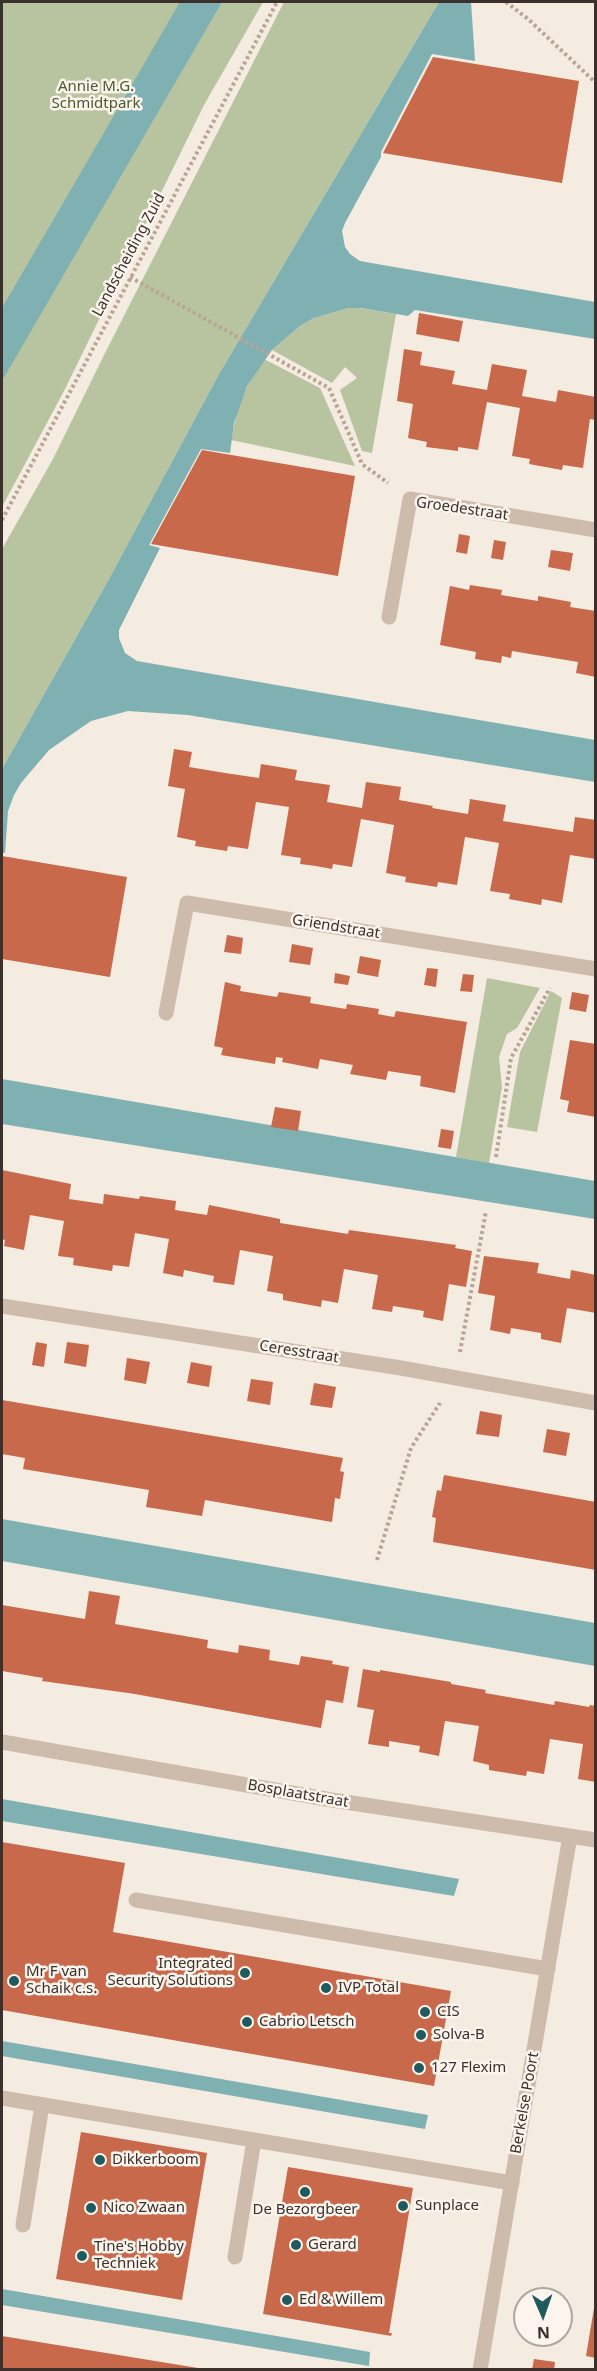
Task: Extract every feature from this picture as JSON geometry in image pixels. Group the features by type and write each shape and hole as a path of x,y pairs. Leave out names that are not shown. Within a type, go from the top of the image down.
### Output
{"street":[{"name":"Groedestraat","path":"389,617 410,499 596,530"},
{"name":"Griendstraat","path":"166,1013 187,903 596,969"},
{"name":"Ceresstraat","path":"2,1306 401,1368 596,1403"},
{"name":"Bosplaatstraat","path":"2,1742 332,1800 596,1840"},
{"name":"Berkelse Poort","path":"480,2370 570,1836"},
{"path":"136,1900 548,1969"},
{"path":"2,2098 512,2183"},
{"path":"23,2225 42,2105"},
{"path":"235,2257 254,2140"}],"path":[{"name":"Landscheiding Zuid","path":"2,520 277,2"},
{"path":"506,2 528,19 596,83"},
{"path":"130,277 329,388 362,464 410,499"},
{"path":"496,1157 511,1058 563,964"}],"green space":[{"name":"Annie M.G. Schmidtpark","path":"2,2 263,2 204,105 64,391 2,507"},
{"path":"284,2 439,2 219,374 109,579 2,769 2,549 53,459"},
{"path":"349,308 396,314 372,453 362,451 340,390 357,378 345,367 332,383 272,350 300,326 314,318"},
{"path":"264,359 320,388 355,466 231,440 238,407 247,386"},
{"path":"487,978 540,988 517,1028 507,1034 499,1057 502,1087 489,1163 456,1157"},
{"path":"551,991 562,998 537,1132 507,1127 520,1052"}],"water":[{"path":"180,2 222,2 2,381 2,308"},
{"path":"439,2 471,2 475,61 432,54 345,223 342,231 345,247 360,261 595,302 595,339 415,310 408,316 349,308 314,318 300,326 272,350 247,386 234,423 230,453 201,449 149,545 160,548 119,630 119,638 125,653 137,661 595,740 595,782 188,715 128,711 91,721 49,750 21,783 14,795 8,811 5,853 2,853 2,769 109,579 219,374"},
{"path":"2,1079 595,1181 595,1219 2,1124"},
{"path":"2,1519 595,1623 595,1666 2,1561"},
{"path":"2,1799 459,1879 454,1896 2,1821"},
{"path":"2,2041 428,2115 425,2129 2,2056"},
{"path":"2,2289 370,2352 369,2366 2,2305"}],"building":[{"path":"433,57 579,81 562,183 383,153"},
{"path":"419,313 463,321 459,342 416,334"},
{"path":"404,349 422,352 420,365 455,371 452,384 487,390 492,364 527,370 522,396 556,402 558,390 596,397 596,420 590,419 583,468 563,465 562,470 529,464 530,459 512,456 520,408 487,402 478,450 458,447 458,451 426,447 427,442 408,438 413,404 397,401"},
{"path":"202,450 355,476 338,576 151,544"},
{"path":"459,534 470,536 467,554 456,552"},
{"path":"494,540 506,542 503,560 491,558"},
{"path":"551,550 573,553 570,571 548,567"},
{"path":"470,585 502,590 501,595 538,601 538,596 571,602 570,607 596,611 596,677 576,673 578,662 512,651 511,658 502,656 501,663 475,659 476,652 440,645 450,586 469,590"},
{"path":"174,749 192,752 189,767 259,778 261,764 297,770 295,780 330,785 327,802 362,808 366,782 401,787 399,800 468,814 470,799 506,805 503,821 573,832 575,817 596,820 596,859 570,855 562,903 542,899 541,905 509,899 510,894 490,891 499,843 465,837 457,885 438,882 437,887 405,882 406,877 386,873 394,825 361,819 352,867 333,864 332,869 300,864 301,858 281,855 289,807 256,802 248,849 228,846 227,851 195,846 196,841 177,837 185,789 168,786"},
{"path":"2,856 127,877 110,977 2,959"},
{"path":"227,935 243,938 241,954 224,952"},
{"path":"292,944 313,948 310,965 289,962"},
{"path":"360,956 381,960 378,977 357,973"},
{"path":"427,968 438,969 436,987 424,985"},
{"path":"335,973 350,976 348,985 334,983"},
{"path":"463,974 474,975 472,992 460,991"},
{"path":"225,982 241,986 240,991 277,997 279,992 311,997 310,1003 346,1009 347,1004 379,1009 378,1014 394,1017 396,1011 467,1022 455,1093 420,1086 421,1076 388,1071 386,1080 350,1074 353,1065 320,1059 318,1069 282,1062 283,1058 276,1057 275,1064 221,1055 223,1048 214,1046"},
{"path":"572,992 589,995 586,1012 569,1009"},
{"path":"570,1040 596,1044 596,1117 567,1112 569,1101 560,1099"},
{"path":"275,1107 301,1111 298,1131 271,1127"},
{"path":"441,1129 454,1131 451,1149 438,1147"},
{"path":"2,1170 71,1184 69,1199 103,1204 104,1194 139,1199 140,1196 176,1201 175,1210 207,1215 209,1205 280,1219 280,1223 348,1234 349,1230 456,1245 455,1248 472,1251 466,1287 449,1284 443,1321 423,1317 424,1311 393,1306 392,1312 372,1309 378,1275 344,1269 338,1303 322,1300 321,1307 283,1300 283,1294 267,1291 273,1256 240,1250 234,1285 213,1282 214,1276 184,1270 183,1277 163,1273 169,1239 135,1233 129,1267 113,1265 112,1271 73,1265 74,1258 58,1256 64,1221 30,1215 24,1250 4,1246 5,1240 2,1239"},
{"path":"484,1256 539,1263 537,1273 570,1279 571,1270 596,1275 596,1313 567,1308 561,1343 541,1339 541,1333 511,1328 510,1334 490,1330 495,1296 478,1293"},
{"path":"36,1342 47,1344 44,1367 32,1365"},
{"path":"67,1342 89,1345 86,1367 64,1363"},
{"path":"127,1358 150,1362 146,1384 124,1380"},
{"path":"191,1362 212,1366 209,1387 187,1383"},
{"path":"251,1379 273,1382 270,1405 247,1401"},
{"path":"314,1383 336,1387 332,1408 310,1405"},
{"path":"2,1400 343,1458 340,1471 344,1472 340,1499 335,1498 332,1522 205,1500 202,1516 146,1507 149,1490 23,1469 25,1458 2,1454"},
{"path":"480,1411 502,1415 499,1437 476,1434"},
{"path":"547,1429 570,1433 566,1456 543,1452"},
{"path":"444,1475 596,1502 596,1570 433,1542 436,1518 432,1517 437,1490 441,1491"},
{"path":"89,1591 120,1596 115,1624 208,1640 207,1648 238,1653 239,1645 270,1650 269,1660 299,1665 301,1656 333,1661 332,1664 349,1667 343,1703 326,1700 321,1728 135,1694 42,1681 43,1678 2,1671 2,1605 85,1619"},
{"path":"363,1669 451,1682 451,1684 486,1690 485,1693 554,1705 555,1701 589,1707 590,1705 596,1706 596,1782 578,1779 583,1744 550,1739 544,1774 527,1771 526,1776 489,1770 489,1765 473,1761 479,1726 445,1721 439,1756 419,1752 420,1746 389,1741 389,1747 368,1744 374,1710 357,1707"},
{"path":"2,1842 125,1863 113,1932 451,1991 434,2086 2,2010"},
{"path":"81,2132 207,2153 182,2300 56,2279"},
{"path":"288,2167 413,2188 389,2333 392,2333 391,2336 263,2314"},
{"path":"594,2308 596,2308 596,2358 586,2356"},
{"path":"2,2336 198,2368 198,2370 2,2370"},
{"path":"534,2359 555,2362 554,2370 532,2370"}],"place":[{"name":"Integrated Security Solutions","path":"245,1973"},
{"name":"Mr F van Schaik c.s.","path":"14,1981"},
{"name":"IVP Total","path":"326,1988"},
{"name":"CIS","path":"425,2012"},
{"name":"Cabrio Letsch","path":"247,2022"},
{"name":"Solva-B","path":"421,2035"},
{"name":"127 Flexim","path":"419,2068"},
{"name":"Dikkerboom","path":"100,2160"},
{"name":"De Bezorgbeer","path":"305,2192"},
{"name":"Sunplace","path":"403,2206"},
{"name":"Nico Zwaan","path":"91,2208"},
{"name":"Gerard","path":"296,2245"},
{"name":"Tine's Hobby Techniek","path":"82,2256"},
{"name":"Ed & Willem","path":"287,2300"}]}
